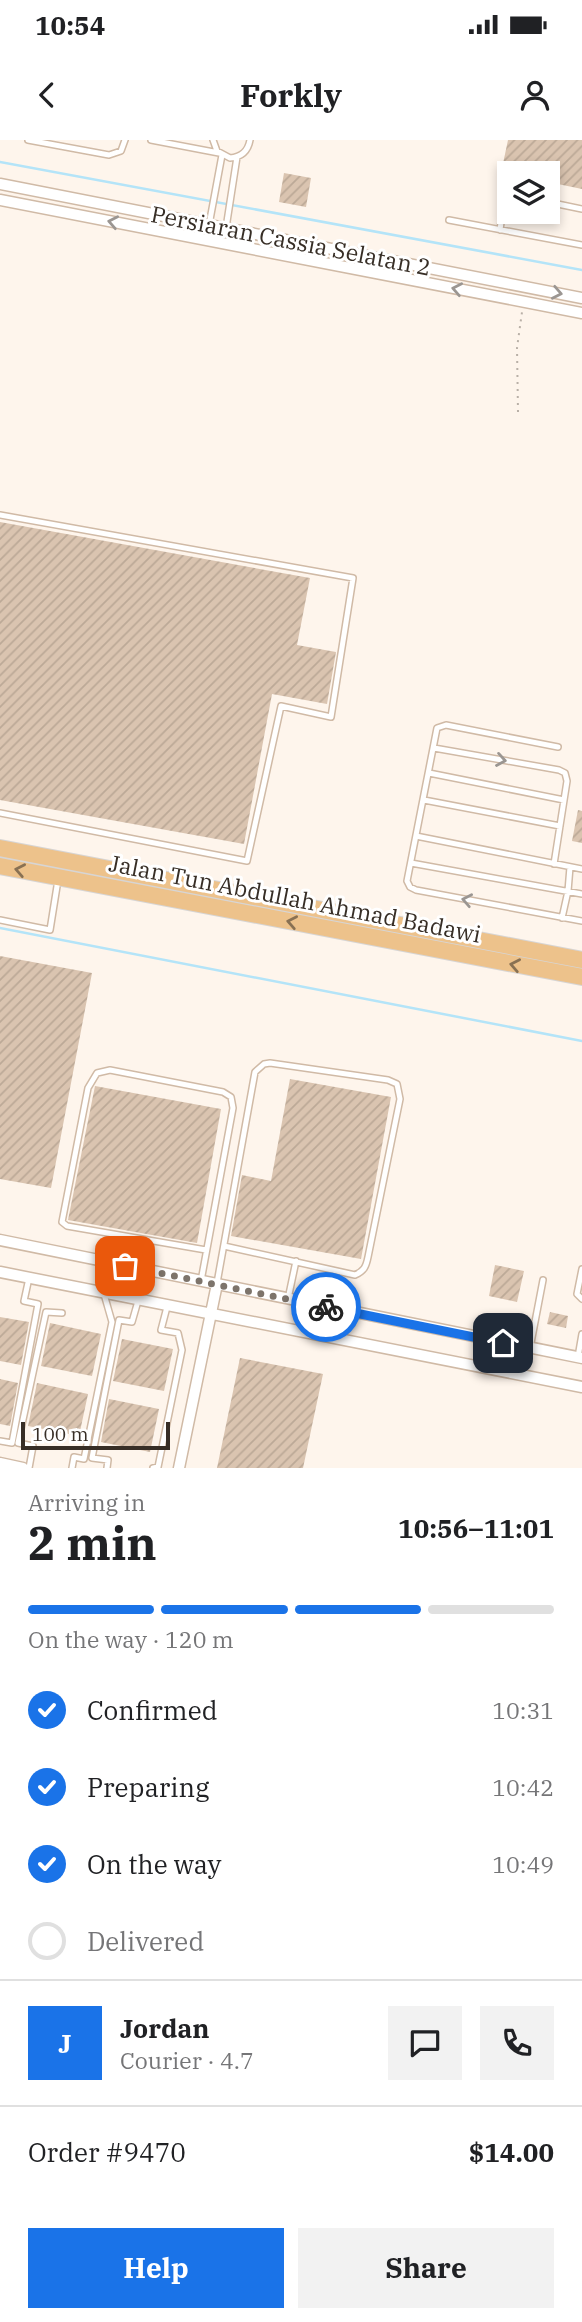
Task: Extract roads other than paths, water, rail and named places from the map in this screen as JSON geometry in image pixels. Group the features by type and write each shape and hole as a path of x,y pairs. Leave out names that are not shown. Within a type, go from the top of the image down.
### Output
{"main road":[{"name":"Jalan Tun Abdullah Ahmad Badawi","path":"0,848 582,960"},
{"name":"Jalan Tun Abdullah Ahmad Badawi","path":"0,866 582,977"}],"street":[{"name":"Persiaran Cassia Selatan 2","path":"0,184 582,298"},
{"name":"Persiaran Cassia Selatan 2","path":"0,200 582,313"},
{"path":"0,1240 580,1358"},
{"path":"0,1273 582,1387"},
{"path":"179,1468 217,1284"},
{"path":"6,1465 23,1468"}],"lane":[{"path":"28,140 109,155 121,151 125,140"},
{"path":"151,140 237,157 247,150 250,140"},
{"path":"209,225 220,154 213,140"},
{"path":"226,228 237,157"},
{"path":"560,204 582,209"},
{"path":"449,220 582,245"},
{"path":"500,230 501,224"},
{"path":"0,515 353,578 331,717 281,706 247,861 0,813"},
{"path":"558,747 446,725 437,728 407,881 410,887 416,890 582,921"},
{"path":"434,748 565,773 567,780 554,864"},
{"path":"429,773 564,800"},
{"path":"424,800 561,826"},
{"path":"416,836 582,869"},
{"path":"411,863 582,894"},
{"path":"562,918 570,867"},
{"path":"0,920 50,930 59,877"},
{"path":"217,1284 255,1072 258,1068 270,1063 388,1080 397,1084 400,1099 365,1268 355,1275 224,1246"},
{"path":"201,1281 233,1108 231,1097 223,1092 110,1070 97,1073 88,1088 62,1223 206,1250"},
{"path":"288,1299 296,1261"},
{"path":"582,1269 577,1291 582,1299"},
{"path":"0,1441 12,1443 34,1336 38,1304 24,1301 29,1278"},
{"path":"530,1348 543,1280"},
{"path":"72,1468 74,1457 85,1459 112,1322 104,1294"},
{"path":"107,1468 108,1460 92,1458 95,1438 120,1320 132,1322 138,1301"},
{"path":"153,1468 158,1467 183,1350 178,1333 162,1330 167,1307"},
{"path":"29,1468 33,1446 18,1443 26,1404 47,1312 62,1313"},
{"path":"580,1358 582,1334"}],"waterway":[{"path":"0,162 582,270"},
{"path":"0,928 582,1041"}]}
